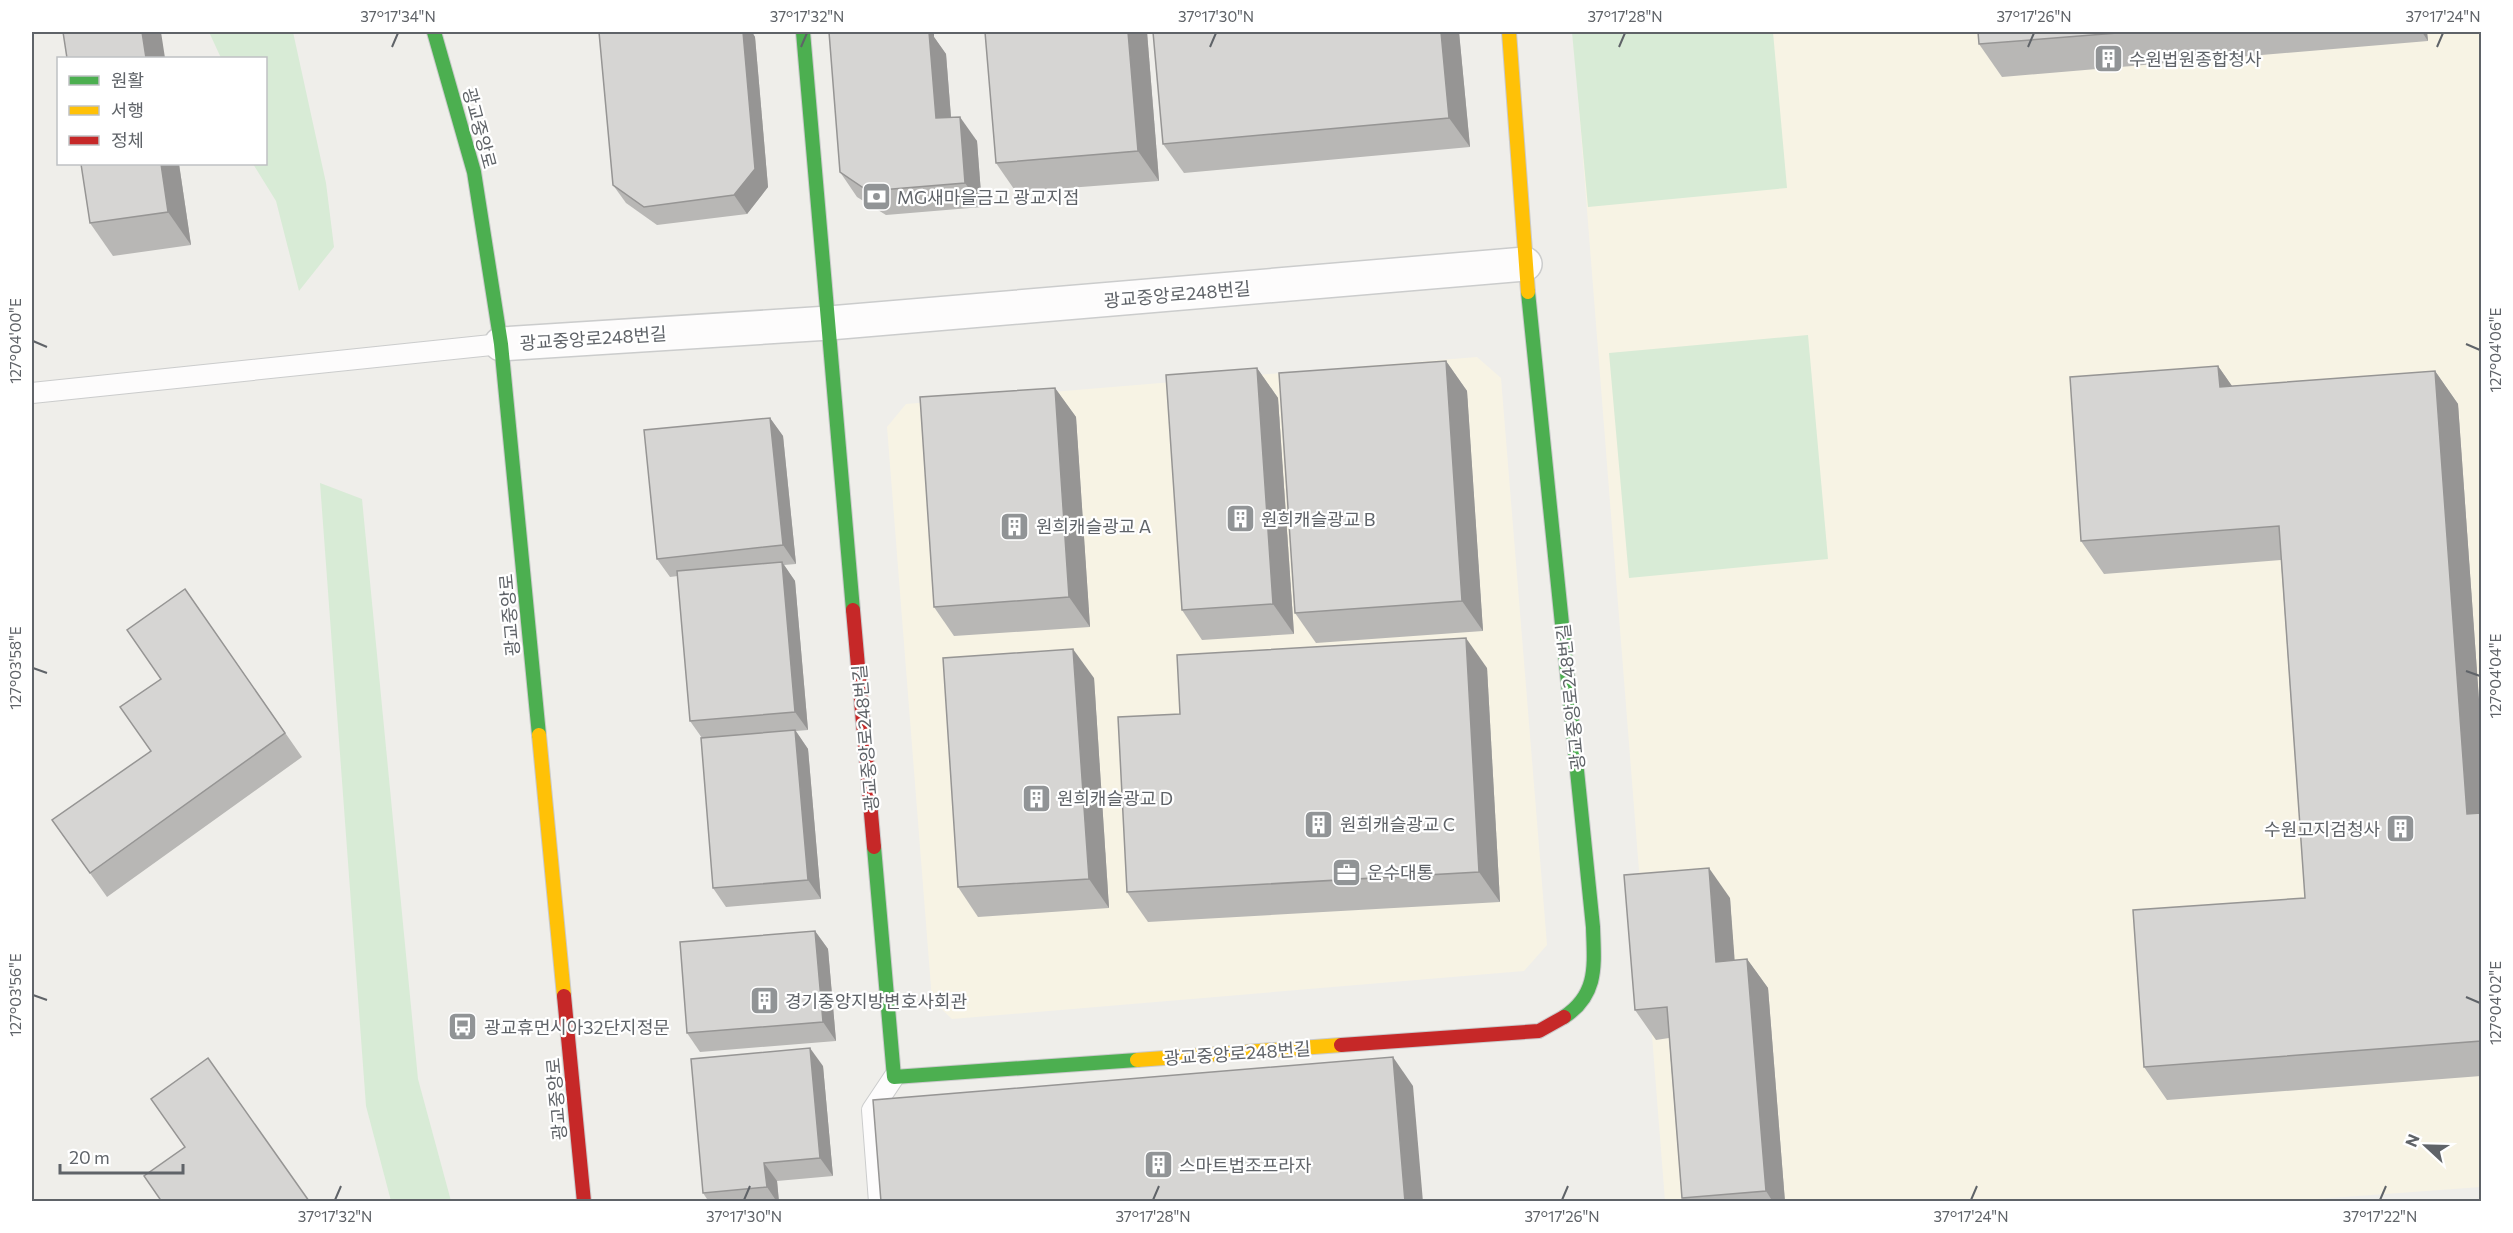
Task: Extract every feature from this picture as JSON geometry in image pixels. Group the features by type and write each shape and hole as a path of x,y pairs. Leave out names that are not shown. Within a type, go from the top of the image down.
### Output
{"street":[{"name":"광교중앙로","path":"434,32 474,172 501,344 584,1202"},
{"name":"광교중앙로248번길","path":"803,32 894,1077 1539,1031 1577,1009 1591,991 1594,964 1593,927 1525,264 1509,32"},
{"name":"광교중앙로248번길","path":"501,344 829,323 1525,264"}],"lane":[{"path":"32,393 501,344"},
{"path":"879,1202 872,1110 894,1077"}],"shaded area":[{"path":"1573,32 2481,32 2481,1187 2276,1202 1665,1201"},
{"path":"1477,357 1501,378 1547,945 1524,971 952,1019 932,1000 887,427 906,404"}],"green space":[{"path":"209,32 293,32 326,183 334,247 299,291 276,201 254,165 267,165 267,57 221,57"},
{"path":"1572,32 1773,32 1787,188 1588,207"},
{"path":"1808,335 1828,559 1629,578 1609,353"},
{"path":"320,483 362,499 418,1079 451,1201 391,1201 366,1106"}],"building":[{"path":"63,32 142,32 146,57 67,57"},
{"path":"599,32 743,32 755,169 734,195 644,207 613,185"},
{"path":"829,32 929,32 936,118 960,117 965,183 868,191 840,172"},
{"path":"985,32 1128,32 1138,151 996,163"},
{"path":"1153,32 1441,32 1449,118 1163,144"},
{"path":"1978,32 2130,32 1979,44"},
{"path":"81,165 161,165 168,212 90,223"},
{"path":"1446,361 1462,601 1295,613 1279,373"},
{"name":"수원고지검청사","path":"2218,366 2220,387 2435,371 2467,814 2481,813 2481,1041 2144,1067 2133,910 2305,898 2279,526 2081,541 2070,377"},
{"name":"원희캐슬광교 B","path":"1257,368 1273,604 1182,610 1166,375"},
{"name":"원희캐슬광교 A","path":"1055,388 1069,597 934,607 920,397"},
{"path":"770,418 783,545 657,559 644,430"},
{"path":"782,562 795,712 690,721 677,571"},
{"path":"185,589 285,733 90,873 52,820 151,751 120,707 161,679 127,630"},
{"name":"원희캐슬광교 C","path":"1466,638 1479,872 1127,892 1118,717 1180,714 1177,655"},
{"name":"원희캐슬광교 D","path":"1073,649 1089,879 958,887 943,658"},
{"path":"795,730 808,880 713,888 701,738"},
{"path":"1709,868 1716,962 1747,959 1766,1191 1682,1198 1667,1007 1635,1010 1624,875"},
{"name":"경기중앙지방변호사회관","path":"815,931 823,1022 687,1033 680,942"},
{"path":"810,1048 820,1158 764,1163 767,1187 703,1193 691,1059"},
{"name":"스마트법조프라자","path":"1393,1057 1405,1202 881,1202 873,1100"},
{"path":"208,1058 308,1202 162,1202 144,1176 185,1147 151,1099"}],"traffic: fast":[{"path":"434,32 474,172 501,344 539,735"},
{"path":"803,32 853,610"},
{"path":"1528,292 1593,927 1594,953 1589,988 1575,1008 1564,1017"},
{"path":"874,847 894,1077 1137,1060"}],"traffic: slow":[{"path":"1509,32 1528,292"},
{"path":"539,735 564,996"},
{"path":"1137,1060 1341,1045"}],"traffic: jam":[{"path":"853,610 874,847"},
{"path":"564,996 584,1202"},
{"path":"1341,1045 1539,1031 1564,1017"}],"place":[{"name":"수원법원종합청사","path":"2108,59"},
{"name":"MG새마을금고 광교지점","path":"876,197"},
{"name":"원희캐슬광교 B","path":"1240,519"},
{"name":"원희캐슬광교 A","path":"1015,526"},
{"name":"원희캐슬광교 D","path":"1036,798"},
{"name":"원희캐슬광교 C","path":"1319,824"},
{"name":"수원고지검청사","path":"2401,829"},
{"name":"운수대통","path":"1346,872"},
{"name":"경기중앙지방변호사회관","path":"764,1001"},
{"name":"광교휴먼시아32단지정문","path":"463,1027"},
{"name":"스마트법조프라자","path":"1158,1165"}]}
